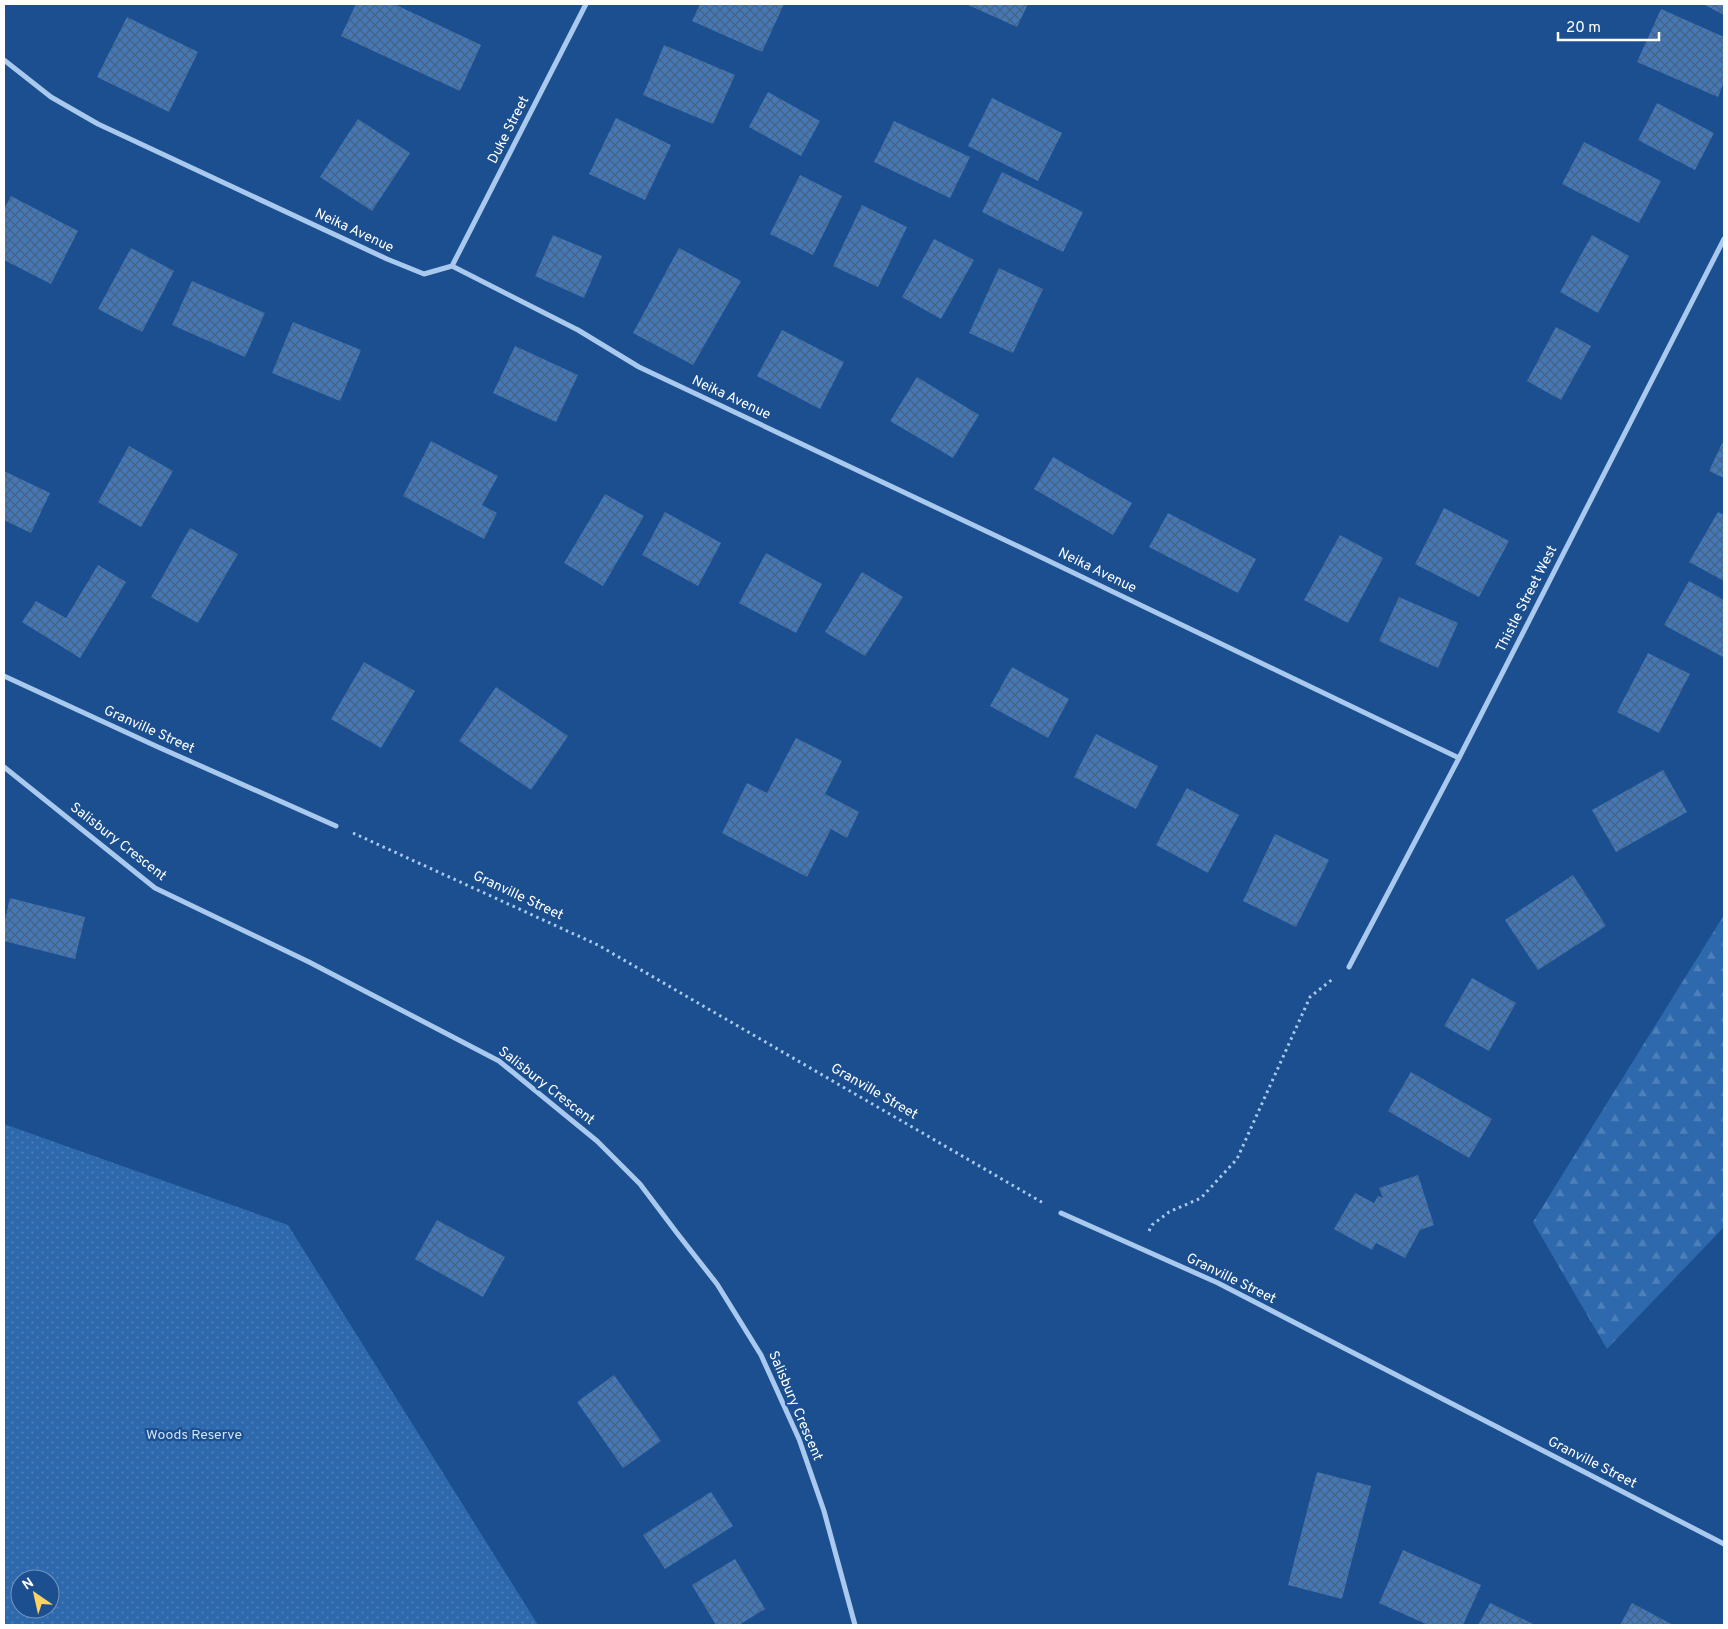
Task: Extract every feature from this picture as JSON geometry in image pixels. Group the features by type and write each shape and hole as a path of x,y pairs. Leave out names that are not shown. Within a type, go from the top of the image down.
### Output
{"street":[{"name":"Duke Street","path":"452,266 586,4"},
{"name":"Neika Avenue","path":"4,60 51,97 98,124 424,274 452,266 578,330 639,366 1042,557 1458,758"},
{"name":"Thistle Street West","path":"1349,967 1724,239"},
{"name":"Granville Street","path":"4,676 336,826"},
{"name":"Salisbury Crescent","path":"4,767 155,888 309,962 500,1061 597,1141 640,1184 717,1284 761,1355 799,1438 824,1511 855,1625"},
{"name":"Granville Street","path":"1061,1213 1218,1283 1724,1544"}],"path":[{"name":"Granville Street","path":"336,826 598,945 1061,1213"},
{"path":"1139,1248 1152,1225 1170,1212 1201,1198 1222,1173 1237,1159 1310,997 1349,967"}],"green space":[{"path":"1724,915 1724,1227 1607,1349 1533,1222"},
{"name":"Woods Reserve","path":"4,1124 288,1225 538,1625 4,1625"}],"building":[{"path":"356,4 394,4 481,45 460,91 341,36"},
{"path":"700,4 784,4 762,52 692,21"},
{"path":"966,4 1028,4 1017,27"},
{"path":"1703,4 1724,4 1724,15"},
{"path":"1661,9 1724,37 1724,82 1718,97 1637,62"},
{"path":"127,17 198,52 169,112 97,77"},
{"path":"664,45 735,75 713,124 643,95"},
{"path":"768,92 820,121 801,156 749,127"},
{"path":"992,98 1062,133 1038,181 968,146"},
{"path":"1657,103 1714,133 1695,170 1638,140"},
{"path":"616,118 671,145 645,200 589,174"},
{"path":"358,119 410,153 372,211 320,177"},
{"path":"894,121 970,157 950,198 874,162"},
{"path":"1584,142 1661,181 1639,223 1562,184"},
{"path":"1002,172 1083,212 1063,252 982,212"},
{"path":"800,175 842,196 813,255 770,234"},
{"path":"11,196 78,231 51,284 4,260 4,209"},
{"path":"862,205 907,227 878,287 833,266"},
{"path":"553,235 602,256 584,298 535,276"},
{"path":"1592,235 1629,256 1598,313 1560,292"},
{"path":"934,239 974,260 941,319 902,297"},
{"path":"131,248 174,271 142,332 98,309"},
{"path":"679,248 741,281 693,365 633,333"},
{"path":"999,268 1043,289 1013,353 969,333"},
{"path":"192,281 265,313 245,357 172,325"},
{"path":"293,322 361,350 340,401 272,373"},
{"path":"1556,327 1591,346 1561,400 1527,381"},
{"path":"782,330 844,362 820,409 757,376"},
{"path":"515,346 578,375 556,422 493,393"},
{"path":"917,377 979,415 953,458 890,421"},
{"path":"1724,439 1724,478 1709,471"},
{"path":"431,441 498,476 482,505 497,513 484,539 403,496"},
{"path":"129,446 173,471 141,527 98,502"},
{"path":"1053,457 1132,503 1113,535 1034,489"},
{"path":"4,471 50,493 31,533 4,520"},
{"path":"605,494 644,516 603,586 564,563"},
{"path":"1444,508 1509,541 1479,597 1415,564"},
{"path":"665,512 721,543 698,586 642,555"},
{"path":"1718,512 1724,515 1724,581 1689,562"},
{"path":"1168,513 1256,559 1238,593 1149,547"},
{"path":"190,528 238,554 198,623 151,597"},
{"path":"1340,535 1383,558 1348,623 1304,600"},
{"path":"766,553 822,584 796,633 739,603"},
{"path":"98,565 126,582 80,658 22,622 36,601 66,618"},
{"path":"862,572 903,597 865,656 825,632"},
{"path":"1689,581 1724,600 1723,657 1664,625"},
{"path":"1399,597 1458,623 1438,668 1379,641"},
{"path":"1648,653 1690,674 1659,733 1617,712"},
{"path":"364,662 415,691 381,748 331,719"},
{"path":"1012,667 1069,699 1048,738 990,706"},
{"path":"496,687 568,736 531,790 459,741"},
{"path":"1096,734 1158,766 1136,809 1074,777"},
{"path":"796,738 842,761 825,794 859,812 847,838 831,829 807,877 722,833 747,783 767,793"},
{"path":"1663,770 1687,812 1616,852 1592,810"},
{"path":"1187,788 1239,815 1208,873 1156,845"},
{"path":"1275,834 1329,860 1296,927 1243,901"},
{"path":"1573,875 1606,926 1538,970 1505,920"},
{"path":"10,898 85,917 75,959 4,941 4,924"},
{"path":"1472,978 1516,1003 1489,1051 1444,1026"},
{"path":"1411,1072 1492,1119 1469,1158 1388,1111"},
{"path":"1418,1175 1434,1225 1420,1230 1405,1258 1376,1243 1372,1250 1334,1229 1355,1193 1374,1203 1378,1196 1383,1198 1379,1188"},
{"path":"437,1220 505,1257 483,1297 415,1259"},
{"path":"614,1375 661,1441 623,1468 577,1402"},
{"path":"1317,1472 1371,1486 1342,1599 1288,1585"},
{"path":"711,1492 733,1526 665,1569 643,1535"},
{"path":"1403,1550 1481,1585 1463,1625 1428,1625 1379,1603"},
{"path":"735,1559 765,1609 739,1625 716,1625 692,1585"},
{"path":"1490,1603 1535,1625 1478,1625"},
{"path":"1632,1603 1673,1625 1620,1625"}]}
